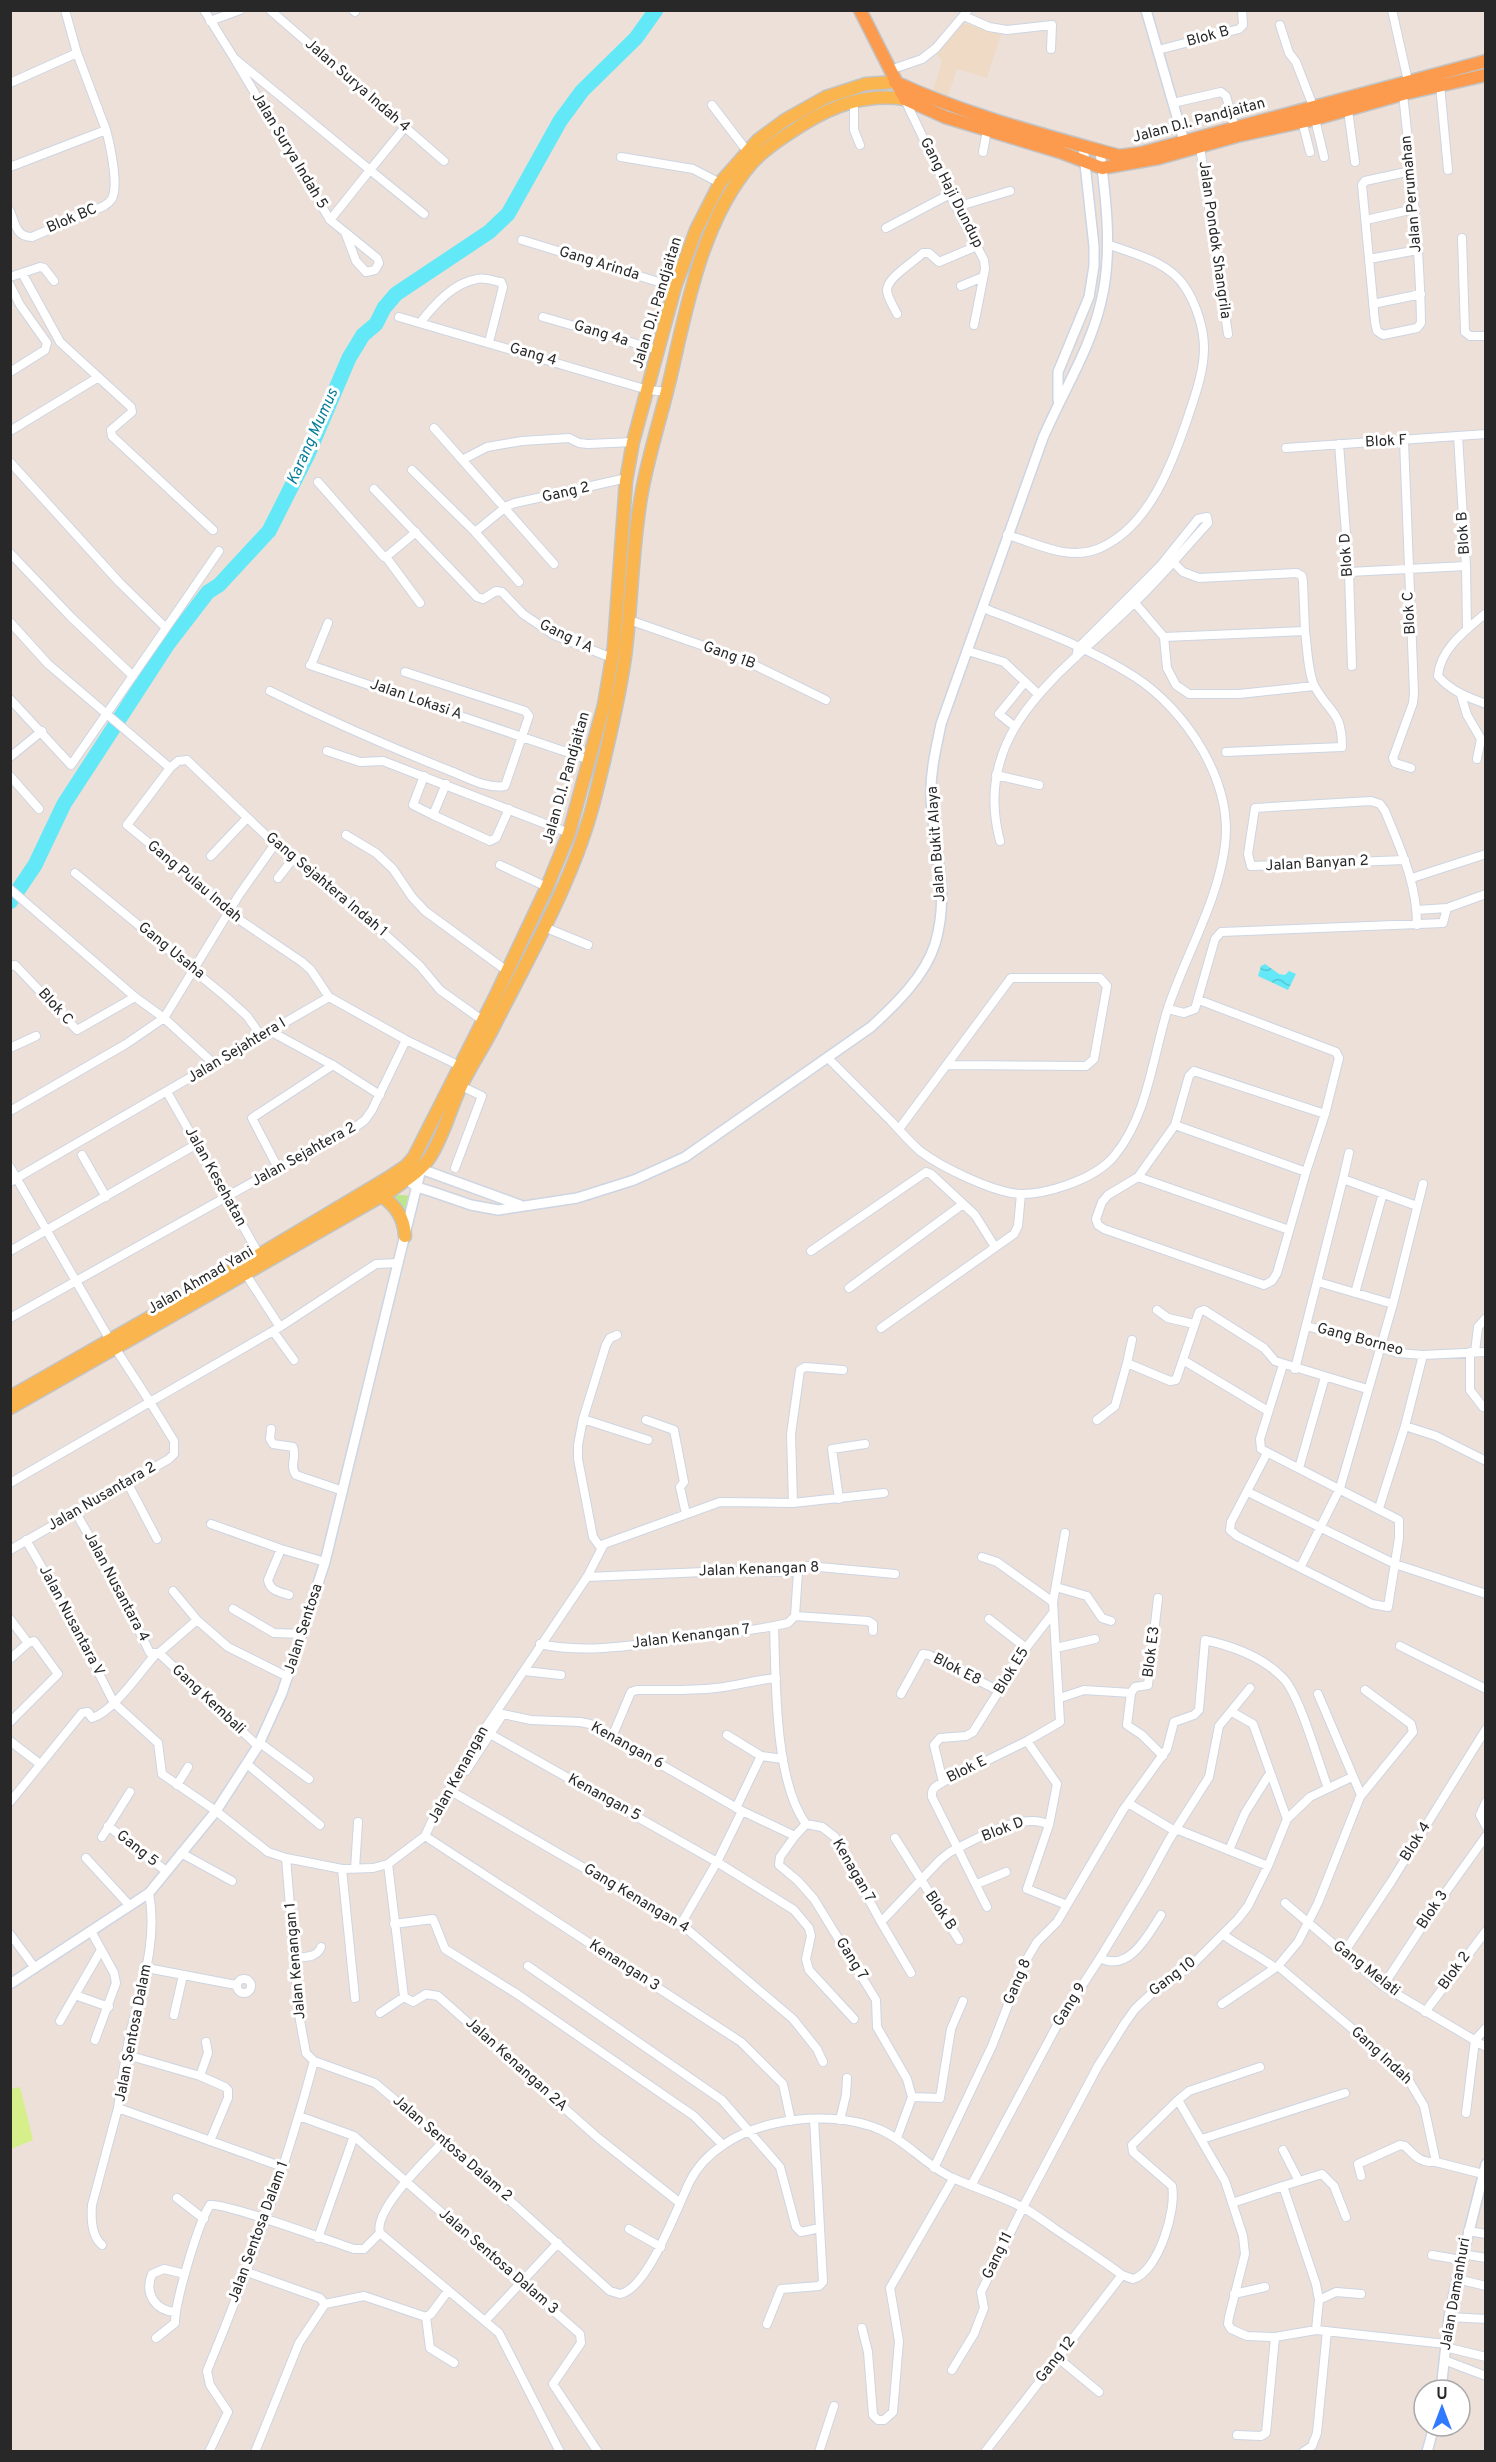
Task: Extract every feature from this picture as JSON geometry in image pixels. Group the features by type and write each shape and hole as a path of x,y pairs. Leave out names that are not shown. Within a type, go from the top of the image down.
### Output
{"highway":[{"path":"860,10 905,99"},
{"name":"Jalan D.I. Pandjaitan","path":"905,99 945,117 1102,168 1137,163 1200,147 1236,131 1310,115 1408,81 1485,61"},
{"name":"Jalan D.I. Pandjaitan","path":"895,82 932,99 1119,156 1310,115 1348,110 1440,84 1485,75"}],"main road":[{"name":"Jalan D.I. Pandjaitan","path":"402,1179 507,971 547,887 569,833 604,705 612,658 627,478 633,442 675,287 696,230 720,183 747,151 785,120 820,99 866,84 895,82"},
{"name":"Jalan D.I. Pandjaitan","path":"420,1169 431,1156 461,1086 495,1025 544,927 580,845 600,775 624,659 641,493 689,293 700,259 725,202 751,164 813,118 854,101 880,96 905,99"},
{"path":"588,766 600,775"},
{"path":"402,1179 420,1169"},
{"name":"Jalan Ahmad Yani","path":"10,1397 245,1273 261,1259 381,1196 402,1179"},
{"name":"Jalan Ahmad Yani","path":"10,1408 112,1344 402,1179"},
{"path":"381,1196 396,1208 404,1224 405,1236"}],"street":[{"name":"Blok BC","path":"10,211 18,232 22,236 32,237 104,206 113,198 111,150 106,130 77,53 64,10"},
{"name":"Jalan Surya Indah 5","path":"204,10 330,220 405,127"},
{"path":"210,21 240,10"},
{"name":"Jalan Surya Indah 4","path":"270,10 444,160"},
{"path":"1146,10 1184,141"},
{"name":"Blok B","path":"1158,50 1239,29 1243,25 1242,10"},
{"path":"1392,10 1408,81"},
{"path":"890,70 922,59 936,48 966,13 989,27 1007,30 1052,25 1051,49"},
{"path":"1280,25 1324,158"},
{"path":"10,83 77,53"},
{"name":"Jalan Surya Indah 5","path":"234,58 370,170"},
{"path":"1440,84 1448,170"},
{"path":"1173,103 1218,92 1226,96 1236,131"},
{"name":"Jalan Perumahan","path":"1373,304 1375,322 1380,334 1417,328 1421,323 1418,250 1403,94"},
{"name":"Gang Haji Dundup","path":"905,99 984,260 974,325"},
{"path":"854,101 854,130 860,145"},
{"path":"712,105 747,151"},
{"path":"1348,110 1355,162"},
{"path":"1310,115 1310,152"},
{"path":"10,167 106,130"},
{"path":"983,152 987,130"},
{"name":"Jalan Bukit Alaya","path":"1058,402 1058,372 1089,297 1094,266 1090,202 1083,146"},
{"name":"Jalan Pondok Shangrila","path":"1200,147 1228,334"},
{"name":"Jalan Bukit Alaya","path":"402,1179 471,1205 498,1210 520,1205 551,1204 634,1180 685,1157 828,1058 871,1027 894,1006 917,978 935,945 943,907 940,860 932,810 933,763 941,724 1007,535 1058,402 1070,381 1095,321 1106,276 1107,244 1100,151"},
{"path":"621,157 693,169 720,183"},
{"path":"370,170 424,214"},
{"path":"1411,171 1362,182 1373,304 1421,294"},
{"path":"956,207 1010,191"},
{"path":"886,228 950,194"},
{"path":"1090,202 1104,202"},
{"path":"1366,220 1414,209"},
{"path":"330,220 345,232 377,258 379,263 375,270 366,272 360,268 345,232"},
{"path":"1462,238 1465,332 1470,336 1485,336"},
{"name":"Gang Arinda","path":"522,240 675,287"},
{"path":"1007,535 1058,552 1078,553 1100,548 1126,530 1143,510 1163,482 1173,462 1203,366 1203,332 1190,294 1164,266 1107,244"},
{"path":"897,314 888,294 887,287 892,279 923,253 929,253 939,262 977,246"},
{"path":"1369,259 1418,250"},
{"path":"10,277 40,267 44,268 54,281"},
{"path":"24,272 60,342 97,378 129,404 132,410 111,430 111,436 213,530"},
{"path":"960,286 983,277"},
{"path":"420,323 433,306 452,290 476,279 501,282 503,287 489,342"},
{"path":"10,285 20,305 47,340 47,348 10,372"},
{"path":"10,309 20,305"},
{"path":"1082,316 1095,321"},
{"name":"Gang 4","path":"399,317 648,390 667,392"},
{"name":"Gang 4a","path":"543,317 658,350"},
{"path":"10,431 97,378"},
{"path":"434,428 554,564"},
{"name":"Blok F","path":"1286,448 1485,434"},
{"name":"Blok B","path":"1458,436 1466,566 1467,629"},
{"path":"462,460 487,447 545,439 569,438 588,444 633,442"},
{"name":"Blok C","path":"1404,441 1414,693 1413,703 1393,759 1395,763 1411,768"},
{"name":"Blok D","path":"1339,444 1349,572 1352,666"},
{"path":"10,462 119,582 166,628"},
{"path":"412,470 475,532 519,582"},
{"name":"Gang 2","path":"475,532 505,508 515,503 627,478"},
{"path":"318,482 386,557 420,603"},
{"path":"374,489 416,532 386,557"},
{"path":"1000,840 995,824 996,775 1014,726 1038,694 1076,657 1082,649 1161,565 1196,522 1201,517 1207,518 1208,523 1203,529 1135,603 1082,649"},
{"name":"Gang 1 A","path":"416,532 480,599 496,591 502,592 523,614 554,634 612,658"},
{"path":"10,699 42,730 71,765 219,551"},
{"path":"10,553 71,617 133,676"},
{"path":"1173,562 1183,572 1199,578 1297,573 1302,576 1305,631 1314,686 1337,715 1342,730 1342,747 1226,752"},
{"path":"1349,572 1466,566"},
{"path":"1135,603 1164,636 1167,668 1176,685 1189,694 1239,694 1314,686"},
{"path":"828,1058 920,1150 952,1171 997,1188 1021,1194 1057,1188 1082,1179 1116,1155 1140,1110 1168,1009 1210,902 1221,866 1225,831 1224,807 1218,781 1207,756 1191,732 1163,701 1138,679 1082,649 983,608"},
{"path":"1485,613 1467,629 1442,658 1438,668 1438,676 1444,684 1461,695 1485,704"},
{"name":"Gang 1B","path":"628,620 744,660 826,700"},
{"path":"10,622 48,664 170,768"},
{"name":"Jalan Lokasi A","path":"328,623 311,665 522,736 588,766"},
{"path":"1164,636 1305,631"},
{"path":"968,651 1004,662 1038,694"},
{"name":"Jalan Lokasi A","path":"270,691 369,738 494,788 505,786 529,716 525,711 405,672"},
{"path":"1014,726 999,714 1025,682"},
{"path":"1461,695 1467,715 1481,739 1478,759"},
{"path":"10,757 42,730"},
{"path":"327,751 360,762 383,761 569,833"},
{"name":"Gang Sejahtera Indah 1","path":"170,768 178,761 185,759 275,844 357,909 420,966 440,990 482,1020"},
{"name":"Gang Pulau Indah","path":"170,768 126,825 195,881 228,912 302,962 311,970 328,997"},
{"path":"996,775 1040,785"},
{"path":"10,776 39,809"},
{"path":"424,776 413,805 490,841 496,838 509,809"},
{"path":"433,815 446,784"},
{"name":"Jalan Banyan 2","path":"1371,801 1380,804 1405,860 1251,866 1248,854 1255,808 1371,801"},
{"path":"211,856 246,818"},
{"path":"346,834 376,853 393,869 418,904 434,918 507,971"},
{"path":"10,1111 126,1044 164,1018 228,912 275,844"},
{"path":"1412,878 1485,854"},
{"path":"278,878 293,859"},
{"path":"1405,860 1412,878 1417,925"},
{"path":"500,865 547,887"},
{"name":"Gang Usaha","path":"75,873 247,1016 261,1036"},
{"path":"10,889 135,997 164,1018 213,1063"},
{"path":"1417,910 1447,908 1485,894"},
{"path":"1168,1009 1190,1012 1195,1009 1215,939 1221,932 1443,923 1447,908"},
{"path":"544,927 588,945"},
{"name":"Blok C","path":"10,966 15,965 77,1030 135,997"},
{"path":"899,1129 1011,978 1100,978 1107,986 1094,1059 1086,1066 948,1065"},
{"path":"328,997 406,1040 460,1066"},
{"name":"Jalan Sejahtera I","path":"14,1180 328,997"},
{"path":"1199,1000 1336,1052 1339,1058 1325,1114 1277,1273 1272,1281 1264,1285 1104,1230 1098,1225 1096,1219 1102,1202 1108,1195 1138,1177 1175,1125 1189,1076 1198,1071 1325,1114"},
{"path":"270,1031 333,1065 380,1095"},
{"path":"10,1048 36,1036"},
{"name":"Jalan Sejahtera 2","path":"10,1318 357,1126 365,1120 380,1095 406,1040"},
{"path":"278,1168 252,1118 333,1065"},
{"path":"455,1168 482,1096 461,1086"},
{"name":"Jalan Kesehatan","path":"167,1092 261,1259"},
{"path":"1175,1125 1306,1172"},
{"path":"10,1251 197,1144"},
{"path":"1295,1369 1349,1154"},
{"path":"82,1155 106,1197"},
{"path":"10,1167 14,1180 77,1280 112,1344 150,1402"},
{"name":"Jalan Bukit Alaya","path":"420,1169 520,1205"},
{"path":"811,1251 926,1172 931,1174 980,1221 995,1247"},
{"path":"1138,1177 1289,1230"},
{"name":"Jalan Sentosa","path":"10,1984 149,1893 216,1811 259,1744 288,1677 303,1634 343,1491 405,1236 402,1179"},
{"path":"1343,1179 1417,1206"},
{"path":"1301,1566 1340,1488 1367,1389 1381,1348 1423,1184"},
{"path":"1355,1293 1383,1193"},
{"path":"881,1328 1014,1234 1018,1226 1021,1194"},
{"path":"849,1288 963,1204"},
{"path":"10,1483 277,1329 376,1264 398,1263"},
{"path":"245,1273 294,1360"},
{"path":"1318,1282 1393,1304"},
{"path":"1157,1310 1168,1318 1194,1324"},
{"path":"1127,1363 1172,1381 1177,1378 1199,1312 1208,1311 1264,1348 1271,1358 1283,1365 1367,1389"},
{"path":"1483,1407 1470,1390 1472,1352 1478,1327 1485,1318"},
{"name":"Gang Borneo","path":"1307,1326 1398,1353 1485,1352"},
{"path":"617,1335 610,1338 606,1345 583,1419 578,1445 578,1459 593,1537 601,1548 609,1541 720,1502 793,1503 885,1493"},
{"path":"1097,1420 1115,1406 1132,1340"},
{"path":"1379,1508 1405,1425 1423,1354"},
{"path":"1183,1360 1268,1411"},
{"path":"1267,1453 1231,1522 1230,1530 1237,1536 1301,1566 1372,1604 1388,1607 1399,1520 1261,1449 1260,1444 1268,1411 1283,1365"},
{"path":"793,1503 791,1434 800,1370 805,1367 843,1370"},
{"path":"1299,1468 1325,1377"},
{"name":"Jalan Nusantara 2","path":"10,1550 128,1484 174,1454 174,1441 150,1402"},
{"path":"583,1419 648,1440"},
{"path":"646,1420 674,1430 684,1482 680,1487 686,1514"},
{"path":"1405,1425 1436,1436 1485,1461"},
{"path":"271,1429 270,1439 273,1444 293,1447 295,1450 292,1468 296,1474 343,1491"},
{"path":"838,1499 832,1449 865,1444"},
{"path":"128,1484 157,1539"},
{"path":"1248,1492 1395,1564 1485,1594"},
{"name":"Jalan Nusantara 4","path":"76,1513 113,1578 150,1653 157,1654"},
{"path":"211,1524 280,1549 325,1562"},
{"path":"1060,1698 1053,1602 1065,1533"},
{"name":"Jalan Nusantara V","path":"26,1540 65,1607 114,1703"},
{"name":"Jalan Kenangan","path":"114,1703 158,1743 162,1774 216,1811 268,1852 286,1858 342,1869 372,1868 388,1863 425,1836 489,1721 587,1577 601,1548"},
{"path":"280,1549 268,1580 271,1587 289,1595"},
{"path":"982,1557 997,1562 1053,1602"},
{"name":"Jalan Kenangan 8","path":"587,1577 727,1571 798,1572 808,1566 895,1574"},
{"path":"798,1572 795,1616 868,1621 873,1624 873,1631"},
{"path":"1056,1587 1087,1596 1092,1600 1102,1618 1111,1621"},
{"path":"173,1591 197,1620 228,1647 288,1677"},
{"name":"Blok E3","path":"1158,1598 1149,1683 1133,1688 1127,1725 1142,1735 1162,1756"},
{"path":"233,1609 274,1633 303,1634"},
{"name":"Blok E5","path":"944,1782 934,1745 940,1738 966,1736 973,1732 1026,1648 1053,1613"},
{"name":"Jalan Kenangan 7","path":"540,1644 563,1650 585,1649 774,1626 788,1623 795,1616"},
{"path":"10,1619 28,1643"},
{"path":"989,1619 1026,1648"},
{"path":"10,1802 82,1713 87,1712 95,1718 114,1703 157,1654 197,1620"},
{"path":"774,1626 783,1759 793,1801 806,1824 795,1836"},
{"path":"1056,1648 1095,1639"},
{"name":"Gang 8","path":"934,2168 992,2046 1024,1964 1037,1942 1057,1922 1126,1806 1170,1744 1174,1722 1194,1715 1199,1710 1205,1640 1242,1651 1273,1669 1285,1679 1301,1712 1328,1788"},
{"path":"10,1659 28,1643 34,1641 58,1674 10,1722"},
{"path":"1400,1646 1485,1689"},
{"name":"Gang Kembali","path":"157,1654 259,1744 309,1779"},
{"name":"Blok E8","path":"901,1694 923,1654 999,1691"},
{"path":"524,1671 561,1675"},
{"path":"612,1737 631,1692 637,1690 689,1691 776,1678"},
{"name":"Gang 9","path":"972,2184 1061,2018 1100,1958 1209,1777 1219,1726 1250,1688"},
{"name":"Blok E3","path":"1060,1698 1084,1690 1131,1693"},
{"path":"1222,2004 1276,1967 1298,1942 1309,1923 1361,1795 1413,1732 1411,1724 1365,1690"},
{"path":"1318,1694 1361,1795"},
{"name":"Blok E","path":"958,1848 932,1797 934,1787 1060,1722 1060,1698"},
{"path":"1232,1712 1253,1723 1287,1819"},
{"name":"Kenangan 6","path":"459,1772 466,1771 500,1716 506,1714 531,1720 586,1723 739,1809 795,1836"},
{"name":"Blok 4","path":"1343,1954 1391,1882 1485,1729"},
{"name":"Kenangan 5","path":"490,1734 717,1862 800,1915 809,1928 811,1936 806,1959 809,1970 854,2019"},
{"path":"727,1735 761,1756 783,1759"},
{"path":"10,1741 40,1764"},
{"path":"1027,1741 1057,1784 1049,1825 1027,1889 1067,1905"},
{"path":"681,1924 717,1862 761,1756"},
{"path":"247,1764 320,1825"},
{"path":"177,1785 188,1767"},
{"path":"1229,1850 1245,1813 1270,1773"},
{"name":"Gang 10","path":"1023,2207 1098,2066 1134,2009 1193,1964 1224,1935 1248,1906 1268,1866 1287,1819 1310,1797 1352,1777"},
{"name":"Gang Kenangan 4","path":"449,1790 681,1924 793,2019 817,2049 823,2062"},
{"name":"Gang 5","path":"102,1837 130,1792"},
{"path":"1485,1802 1480,1815 1485,1826"},
{"path":"1126,1806 1175,1830 1268,1866"},
{"name":"Blok D","path":"958,1848 1025,1820 1042,1821 1049,1825"},
{"path":"355,1869 358,1822"},
{"name":"Kenagan 7","path":"806,1824 822,1827 835,1837 881,1922 940,1860 958,1848"},
{"name":"Gang 5","path":"108,1826 166,1871"},
{"name":"Kenangan 3","path":"425,1836 741,2042 783,2084 791,2121"},
{"name":"Gang 7","path":"795,1836 780,1857 779,1865 814,1899 876,2000 877,2027 907,2079 912,2097"},
{"name":"Blok 3","path":"1383,1986 1432,1910 1485,1836"},
{"path":"895,1838 920,1882"},
{"path":"958,1848 987,1907"},
{"path":"181,1853 232,1881"},
{"path":"86,1858 130,1906"},
{"name":"Jalan Kenangan 1","path":"286,1858 299,2015 306,2053 314,2061"},
{"path":"380,2013 404,1997 388,1863"},
{"path":"342,1869 355,1998"},
{"path":"977,1884 1006,1872"},
{"name":"Blok B","path":"920,1882 959,1940"},
{"name":"Jalan Sentosa Dalam","path":"149,1893 152,1908 147,1968 126,2055 118,2108 283,2167"},
{"name":"Gang Melati","path":"1285,1903 1383,1986 1485,2047"},
{"path":"1100,1958 1117,1963 1132,1955 1161,1915"},
{"path":"394,1924 433,1919 445,1949 517,1994 694,2116 722,2145"},
{"path":"881,1922 911,1972"},
{"name":"Blok 2","path":"1425,2012 1485,1930"},
{"path":"91,1931 114,1973 116,1983 95,2040"},
{"path":"10,1934 35,1968"},
{"name":"Gang Indah","path":"1224,1935 1276,1967 1374,2047 1408,2079 1424,2106 1436,2162"},
{"path":"294,1958 312,1956 318,1953 321,1947"},
{"path":"60,2021 101,1950"},
{"path":"528,1966 722,2100 780,2167 796,2227 801,2232 820,2228"},
{"path":"147,1968 236,1985"},
{"path":"174,2015 183,1975"},
{"name":"Jalan Kenangan 2A","path":"404,1997 413,2002 426,1994 438,1996 598,2138 680,2203"},
{"path":"75,1995 109,2007"},
{"path":"897,2138 912,2097 940,2098 951,2029 963,2001"},
{"path":"1466,2113 1475,2040 1485,2028"},
{"path":"200,2076 208,2053 206,2042"},
{"path":"126,2055 200,2076 228,2090 228,2098 210,2141"},
{"name":"Jalan Sentosa Dalam 1","path":"209,2451 228,2415 227,2409 207,2379 207,2371 247,2272 265,2220 299,2116 314,2061"},
{"name":"Jalan Sentosa Dalam 2","path":"314,2061 375,2083 444,2141 610,2291 620,2294 629,2290 661,2247"},
{"path":"629,2229 661,2247 699,2167 722,2145 769,2124 814,2119 840,2120 878,2129 897,2138 934,2168 953,2179 972,2184 1023,2207 1119,2273 1133,2279 1147,2270 1161,2245 1172,2205 1172,2186 1133,2152 1132,2145 1189,2091 1260,2067"},
{"path":"840,2120 846,2095 847,2078"},
{"path":"1202,2139 1345,2092"},
{"path":"1178,2100 1225,2181 1245,2246 1229,2317 1228,2324 1231,2329 1247,2336 1275,2337 1316,2330 1327,2331 1445,2345 1485,2357"},
{"path":"102,2244 95,2235 91,2217 92,2205 118,2108"},
{"name":"Jalan Sentosa Dalam 3","path":"299,2116 354,2136 520,2284 580,2334 581,2343 553,2384 597,2451"},
{"path":"767,2324 781,2289 819,2286 823,2282 814,2119"},
{"path":"318,2238 354,2136"},
{"path":"444,2141 406,2182 379,2221 380,2233 485,2321 504,2341 518,2374 560,2451"},
{"path":"1361,2176 1358,2164 1400,2145 1405,2146 1415,2158 1426,2162 1484,2169"},
{"path":"1283,2150 1299,2181"},
{"name":"Jalan Damanhuri","path":"1442,2378 1456,2279 1484,2169"},
{"path":"1232,2203 1319,2174 1328,2178 1334,2186 1346,2217"},
{"path":"862,2328 868,2352 873,2415 878,2420 884,2420 893,2412 899,2355 890,2288 953,2179"},
{"path":"1282,2186 1316,2284 1319,2300 1316,2330"},
{"path":"177,2198 204,2219"},
{"path":"156,2338 173,2326 185,2274 210,2205 214,2204 359,2250 364,2249 380,2233"},
{"name":"Gang 11","path":"952,2370 974,2334 984,2308 981,2292 1023,2207"},
{"path":"1468,2231 1485,2234"},
{"path":"485,2321 558,2243"},
{"path":"1432,2255 1485,2258"},
{"path":"175,2312 160,2308 152,2300 148,2292 148,2283 152,2274 164,2269 185,2274"},
{"path":"247,2272 320,2298 325,2304"},
{"name":"Gang 12","path":"985,2451 1058,2358 1119,2273"},
{"path":"1456,2279 1485,2286"},
{"path":"1234,2294 1265,2287"},
{"path":"426,2317 431,2314 448,2291"},
{"path":"1319,2300 1336,2292 1362,2294"},
{"path":"255,2451 299,2343 325,2304 364,2296 426,2317"},
{"path":"426,2317 430,2348 454,2363"},
{"path":"1449,2317 1485,2319"},
{"path":"1303,2451 1312,2446 1317,2433 1327,2331"},
{"path":"1238,2435 1261,2436 1266,2433 1275,2337"},
{"path":"1058,2358 1099,2392"},
{"path":"1444,2360 1485,2376"},
{"path":"819,2451 834,2406"}],"shaded area":[{"path":"961,22 1001,34 987,78 957,69 948,96 933,91 942,61 935,52"}],"green space":[{"path":"392,1194 411,1196 402,1216 384,1199"},
{"path":"20,2087 33,2140 11,2149 11,2089"}],"water":[{"path":"1265,964 1279,974 1285,975 1289,971 1296,974 1288,990 1258,976 1261,966"}],"waterway":[{"name":"Karang Mumus","path":"10,902 35,865 64,804 168,644 208,592 219,585 269,531 308,454 349,358 363,335 376,324 384,308 396,294 489,232 508,214 560,121 582,91 636,38 656,10"}]}
